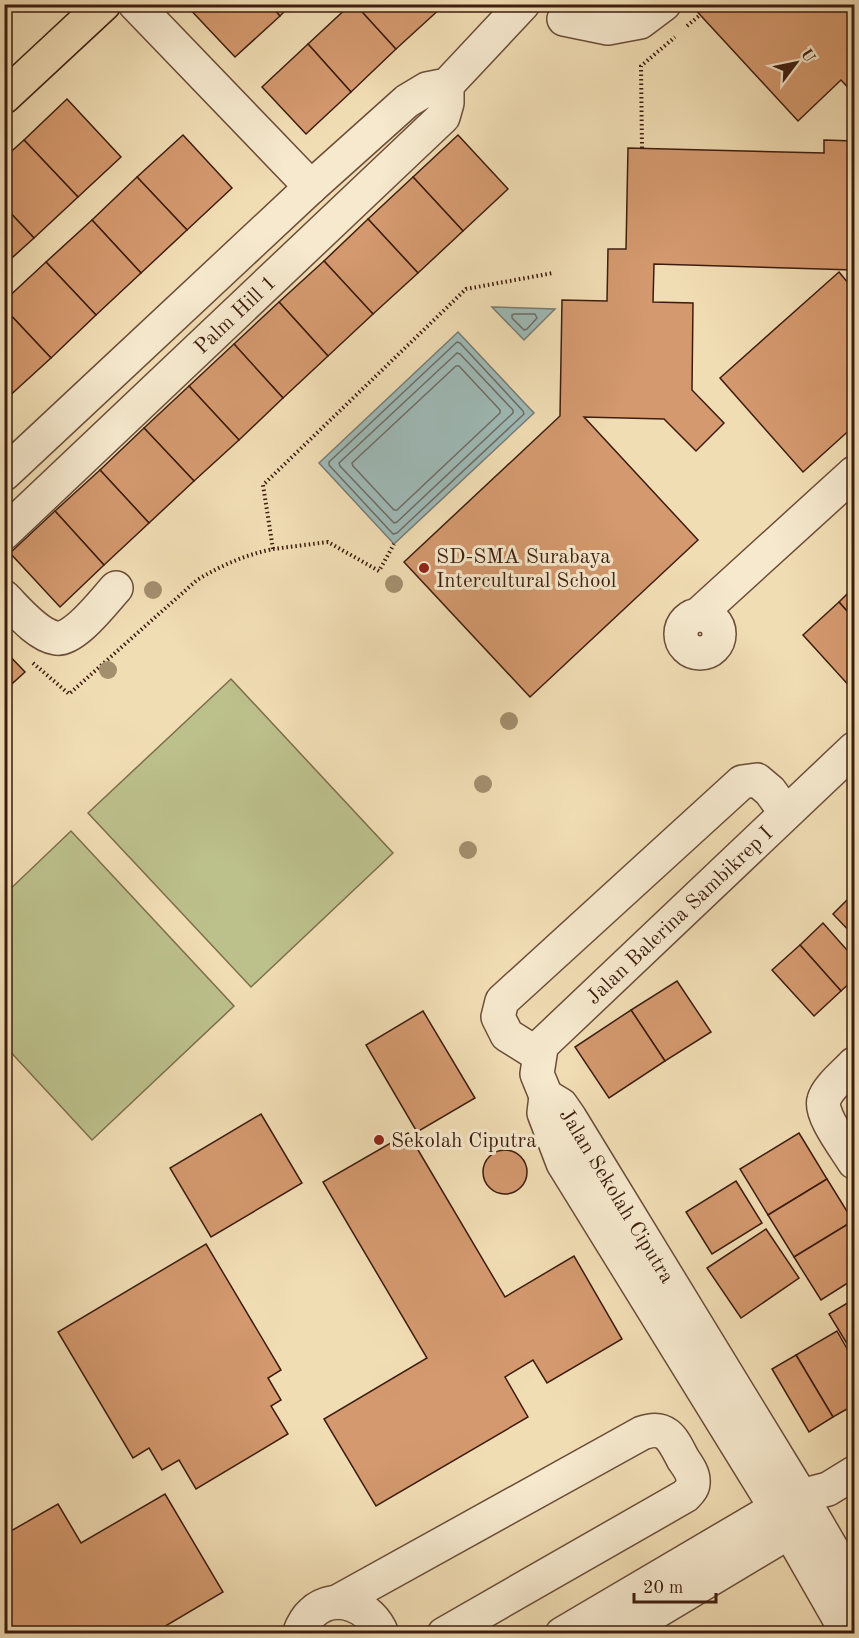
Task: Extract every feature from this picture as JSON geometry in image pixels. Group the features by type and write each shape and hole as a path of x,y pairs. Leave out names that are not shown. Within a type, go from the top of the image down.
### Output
{"main road":[{"path":"4,97 104,4"}],"street":[{"path":"135,4 310,187"},
{"path":"517,11 553,22 572,12 608,28 674,17"},
{"name":"Palm Hill 1","path":"4,474 310,187 406,101 427,89 447,85 517,11"},
{"name":"Palm Hill 1","path":"4,533 442,117 447,103 447,85"},
{"path":"698,615 855,472"},
{"path":"5,600 43,632 54,638 64,638 74,633 116,588"},
{"name":"Jalan Balerina Sambikrep I","path":"539,1055 544,1043 855,749"},
{"path":"539,1055 507,1035 498,1017 502,1000 742,782 757,780 770,791 786,813"},
{"name":"Jalan Sekolah Ciputra","path":"539,1055 537,1074 546,1096 544,1113 563,1163 810,1502 855,1587"},
{"path":"855,1064 828,1093 823,1105 829,1122 855,1162"},
{"path":"296,1629 313,1611 337,1602 642,1433 659,1430 671,1438 693,1481 691,1490 685,1496 444,1634"},
{"path":"576,1630 810,1502"},
{"path":"619,1634 810,1502"},
{"name":"Jalan Sekolah Ciputra","path":"810,1502 848,1634"},
{"path":"337,1602 352,1604 364,1609 375,1619 382,1634"}],"path":[{"path":"674,17 700,15"},
{"path":"642,148 642,66 675,37"},
{"path":"273,549 263,485 466,289 553,273"},
{"path":"29,660 69,694 197,580 220,566 251,554 273,549 328,542 379,571 394,544"}],"green space":[{"path":"231,679 393,853 251,987 88,813"},
{"path":"71,831 234,1006 92,1140 5,1046 5,894"}],"water":[{"path":"492,307 555,309 524,340"},
{"path":"458,332 534,413 394,544 319,463"}],"building":[{"path":"185,4 270,4 280,16 235,57"},
{"path":"270,4 292,4 280,16"},
{"path":"351,4 355,4 396,49 351,92 308,44"},
{"path":"355,4 440,4 442,7 396,49"},
{"path":"854,4 854,94 841,80 798,121 691,5"},
{"path":"308,44 351,92 306,134 262,87"},
{"path":"67,99 121,157 78,197 24,140"},
{"path":"183,135 232,188 187,230 137,177"},
{"path":"458,135 508,189 463,231 413,177"},
{"path":"24,140 78,197 34,238 4,206 4,158"},
{"path":"824,140 854,141 854,270 654,264 653,302 693,303 692,390 724,423 696,451 664,419 584,417 698,540 530,697 404,562 560,416 562,300 607,301 608,249 626,249 628,148 824,153"},
{"path":"137,177 187,230 141,273 92,220"},
{"path":"413,177 463,231 418,273 368,219"},
{"path":"4,206 34,238 4,265"},
{"path":"368,219 418,273 373,314 324,261"},
{"path":"92,220 141,273 96,315 46,262"},
{"path":"324,261 373,314 328,356 279,302"},
{"path":"46,262 96,315 51,358 4,308 4,301"},
{"path":"839,272 854,290 854,426 803,472 720,378"},
{"path":"279,302 328,356 283,398 234,344"},
{"path":"4,308 51,358 5,400 4,399"},
{"path":"234,344 283,398 239,440 189,386"},
{"path":"189,386 239,440 194,481 144,428"},
{"path":"144,428 194,481 149,523 100,470"},
{"path":"100,470 149,523 104,565 55,511"},
{"path":"55,511 104,565 60,607 10,553"},
{"path":"854,587 854,619 839,602"},
{"path":"839,602 854,619 854,687 852,689 803,635"},
{"path":"4,650 25,672 4,691"},
{"path":"854,893 854,936 833,914"},
{"path":"823,923 854,958 854,979 841,991 800,945"},
{"path":"800,945 841,991 814,1016 772,970"},
{"path":"677,981 711,1032 665,1061 631,1010"},
{"path":"631,1010 665,1061 609,1098 575,1047"},
{"path":"423,1011 475,1098 417,1132 366,1045"},
{"path":"261,1114 302,1183 211,1237 170,1168"},
{"path":"408,1133 505,1297 574,1256 622,1339 547,1383 533,1360 505,1377 528,1417 376,1506 324,1419 427,1358 323,1182"},
{"path":"799,1133 827,1179 768,1215 740,1169"},
{"path":"505,1150 520,1157 527,1172 520,1187 505,1194 490,1187 483,1172 490,1157"},
{"path":"827,1179 853,1221 794,1257 768,1215"},
{"path":"736,1181 762,1223 712,1254 686,1212"},
{"path":"853,1221 854,1279 821,1300 794,1257"},
{"path":"766,1229 799,1278 741,1318 707,1268"},
{"path":"206,1244 281,1370 268,1378 281,1400 271,1406 288,1434 196,1489 179,1460 162,1470 149,1448 133,1458 58,1332"},
{"path":"854,1299 854,1351 852,1352 829,1314"},
{"path":"837,1331 854,1361 854,1405 833,1417 796,1355"},
{"path":"796,1355 833,1417 809,1432 772,1369"},
{"path":"165,1494 223,1592 152,1634 4,1634 4,1535 58,1504 81,1543"}],"place":[{"name":"SD-SMA Surabaya Intercultural School","path":"424,568"},
{"name":"Sekolah Ciputra","path":"379,1140"}]}
